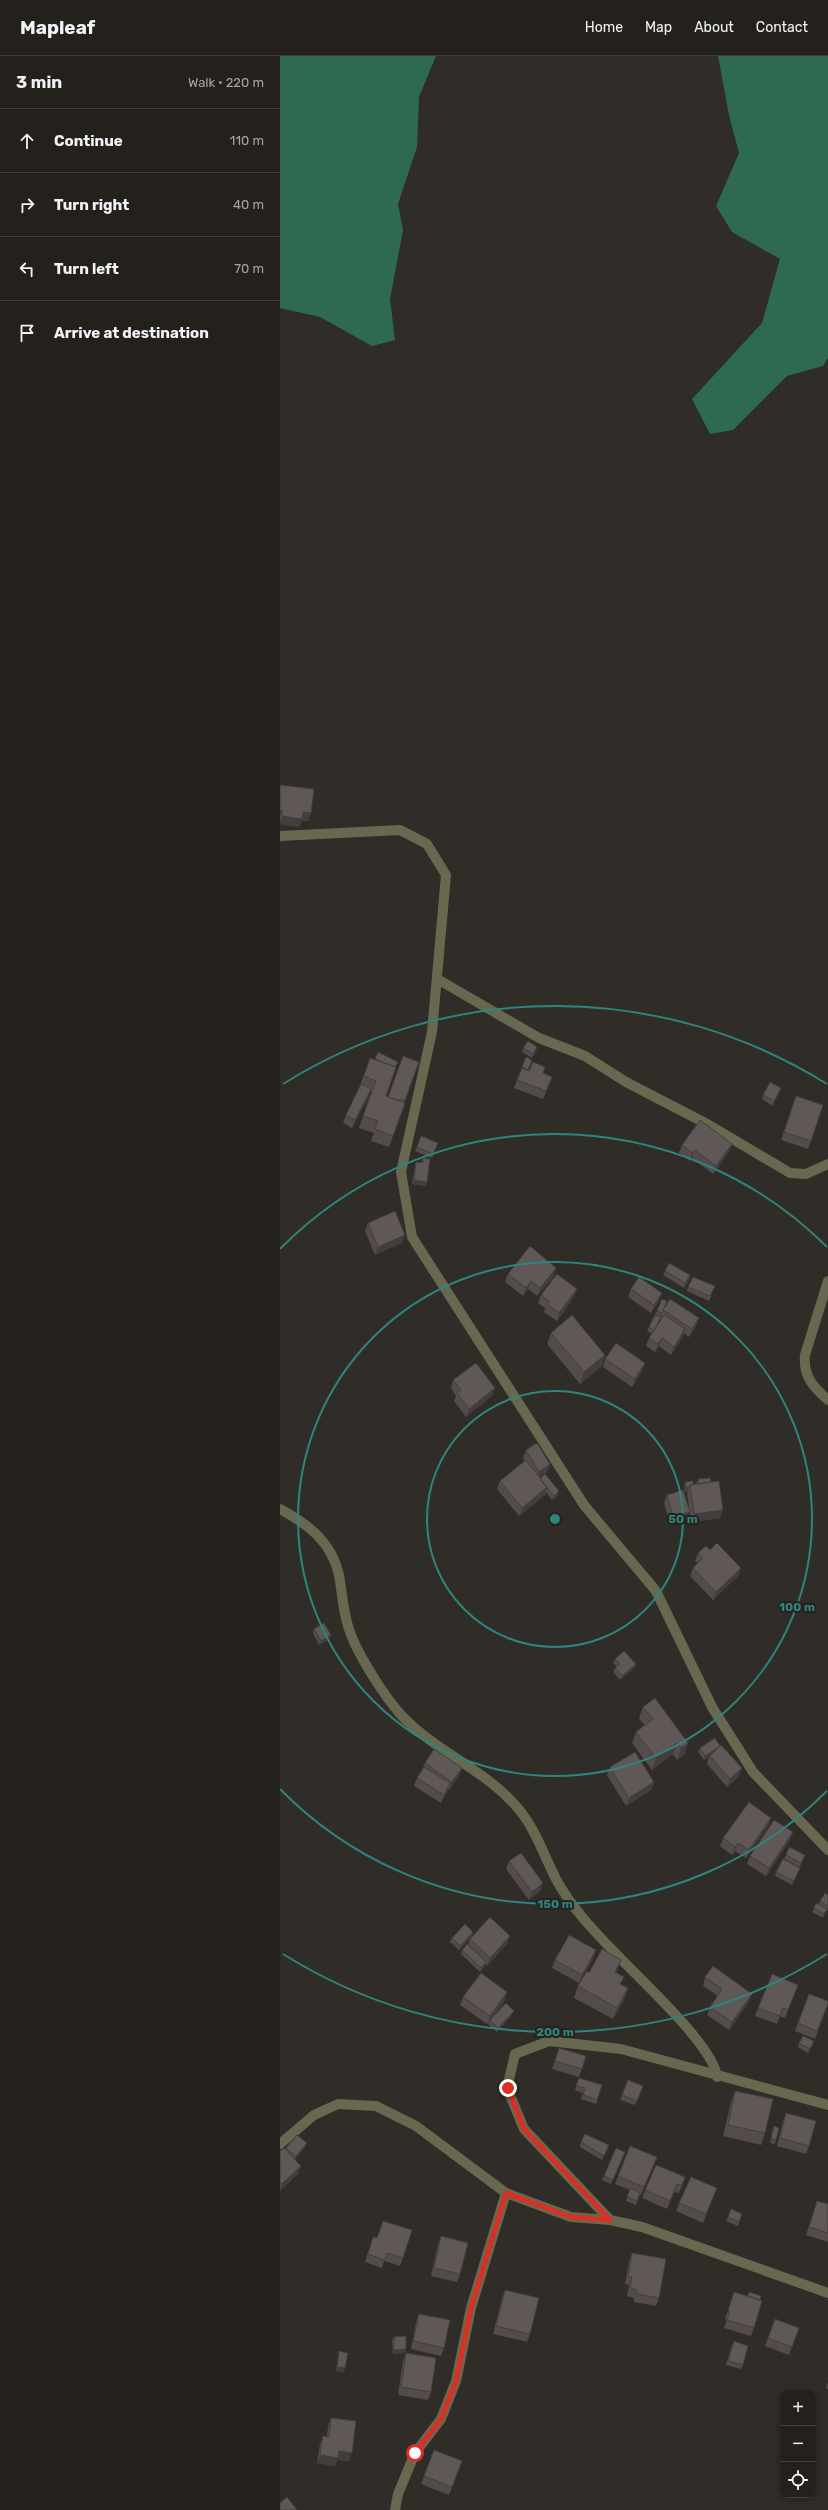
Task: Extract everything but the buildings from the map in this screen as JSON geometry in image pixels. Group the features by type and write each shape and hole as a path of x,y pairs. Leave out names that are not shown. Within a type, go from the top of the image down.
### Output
{"street":[{"path":"280,836 400,830 427,844 446,874 438,980 432,1032 401,1172 412,1237 584,1504 656,1591 712,1706 753,1772 828,1850"},
{"path":"438,980 539,1038 584,1056 626,1082 709,1125 790,1173 806,1174 828,1164"},
{"path":"828,1281 805,1355 804,1367 811,1384 828,1400"},
{"path":"280,1509 308,1524 327,1546 339,1574 351,1636 357,1650 402,1715 417,1730 502,1792 518,1807 529,1825 558,1882 574,1906 593,1930 680,2021 712,2060 717,2077"},
{"path":"610,2220 524,2129 508,2088 515,2054 549,2041 613,2048 717,2077 828,2105"},
{"path":"280,2144 314,2114 338,2104 376,2106 416,2126 506,2193 571,2217 610,2220 642,2227 828,2292"},
{"path":"395,2510 398,2494 415,2453 441,2419 456,2381 471,2308 506,2193"}],"green space":[{"path":"280,56 436,56 419,97 417,147 398,204 403,230 390,299 395,340 372,346 320,317 280,308"},
{"path":"718,56 828,56 828,358 823,366 787,376 733,430 710,434 692,399 762,323 780,259 732,232 716,206 739,153 729,115"}],"route":[{"path":"415,2453 441,2419 456,2381 471,2308 506,2193 571,2217 610,2220 524,2129 508,2088"}]}
